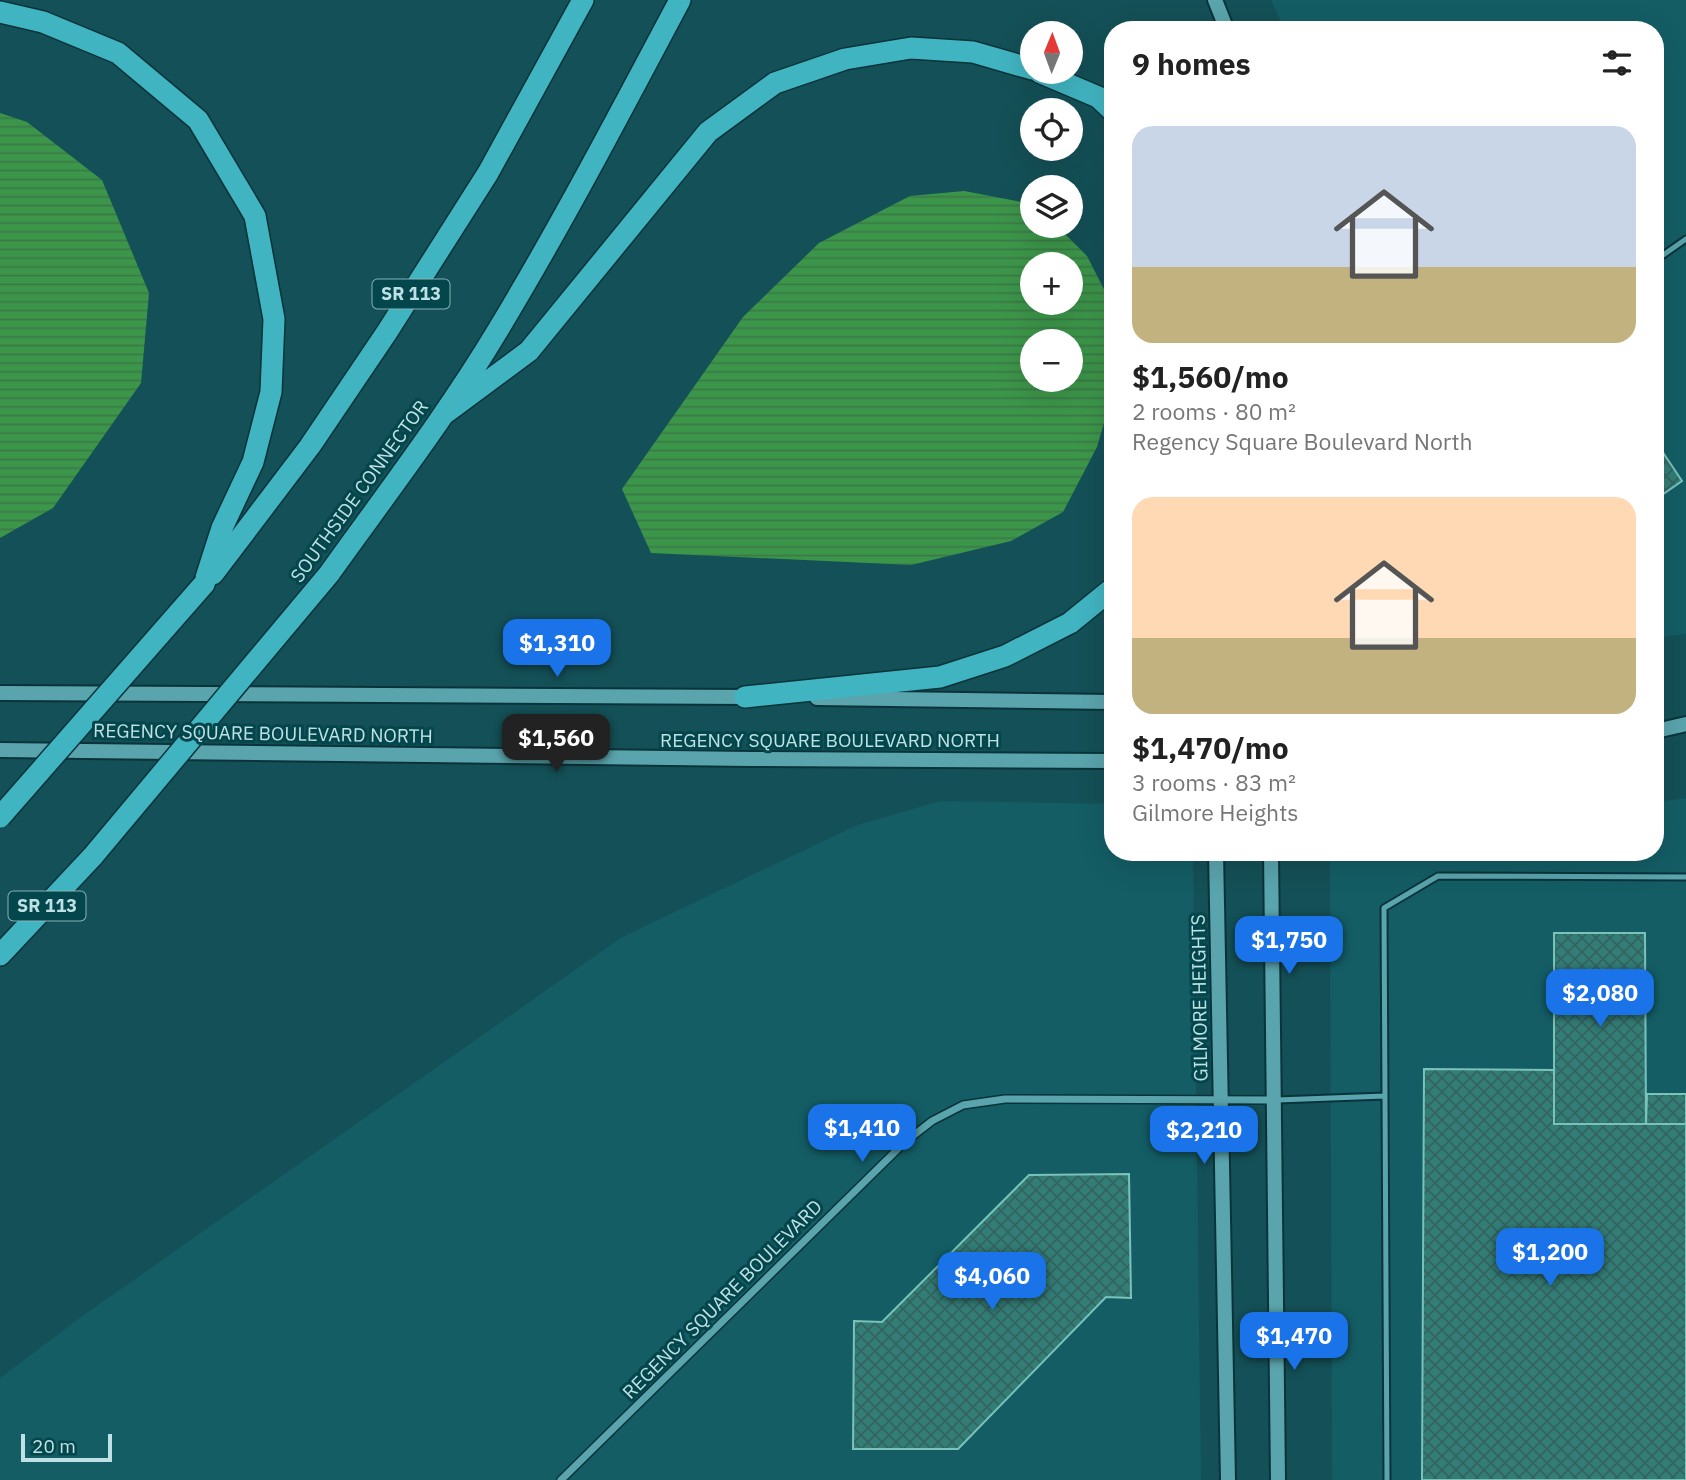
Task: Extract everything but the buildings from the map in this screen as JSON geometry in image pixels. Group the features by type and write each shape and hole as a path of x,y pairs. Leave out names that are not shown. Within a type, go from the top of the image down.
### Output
{"highway":[{"name":"SR 113","path":"0,817 208,577 310,446 387,332 488,173 583,0"},
{"name":"SOUTHSIDE CONNECTOR","path":"0,956 93,856 329,574 444,414 519,294 588,173 680,0"},
{"path":"0,12 43,22 118,53 198,120 255,216 274,319 271,392 253,462 222,528 208,577"},
{"path":"444,414 529,351 708,132 775,83 845,59 911,48 973,52 1020,66"},
{"path":"1067,84 1098,97 1104,103"},
{"path":"745,697 940,677 1005,656 1070,623 1104,595"}],"street":[{"path":"1215,0 1223,21"},
{"name":"REGENCY SQUARE BOULEVARD NORTH","path":"0,693 1104,702"},
{"path":"1664,729 1686,724"},
{"name":"REGENCY SQUARE BOULEVARD NORTH","path":"0,750 1104,761"},
{"name":"GILMORE HEIGHTS","path":"1216,861 1228,1480"},
{"path":"1270,861 1278,1480"},
{"name":"REGENCY SQUARE BOULEVARD","path":"561,1480 905,1142 932,1121 963,1105 1005,1099 1273,1100"}],"lane":[{"path":"1664,254 1686,239"},
{"path":"1387,1480 1384,908 1438,876 1686,877"},
{"path":"1273,1100 1385,1096"}],"shaded area":[{"path":"1271,0 1686,0 1686,634 1664,637 1664,21 1281,21"},
{"path":"0,113 27,122 102,180 149,293 141,383 53,508 0,538"},
{"path":"964,191 1020,202 1020,238 1069,238 1083,252 1087,256 1104,289 1104,423 1097,447 1063,512 1011,541 911,565 651,553 622,489 743,317 819,243 910,196"},
{"path":"1686,798 1686,1480 1332,1480 1330,861 1664,861 1664,801"},
{"path":"940,801 1104,804 1104,861 1193,861 1201,1480 0,1480 0,1378 81,1317 622,937 857,825"}]}
